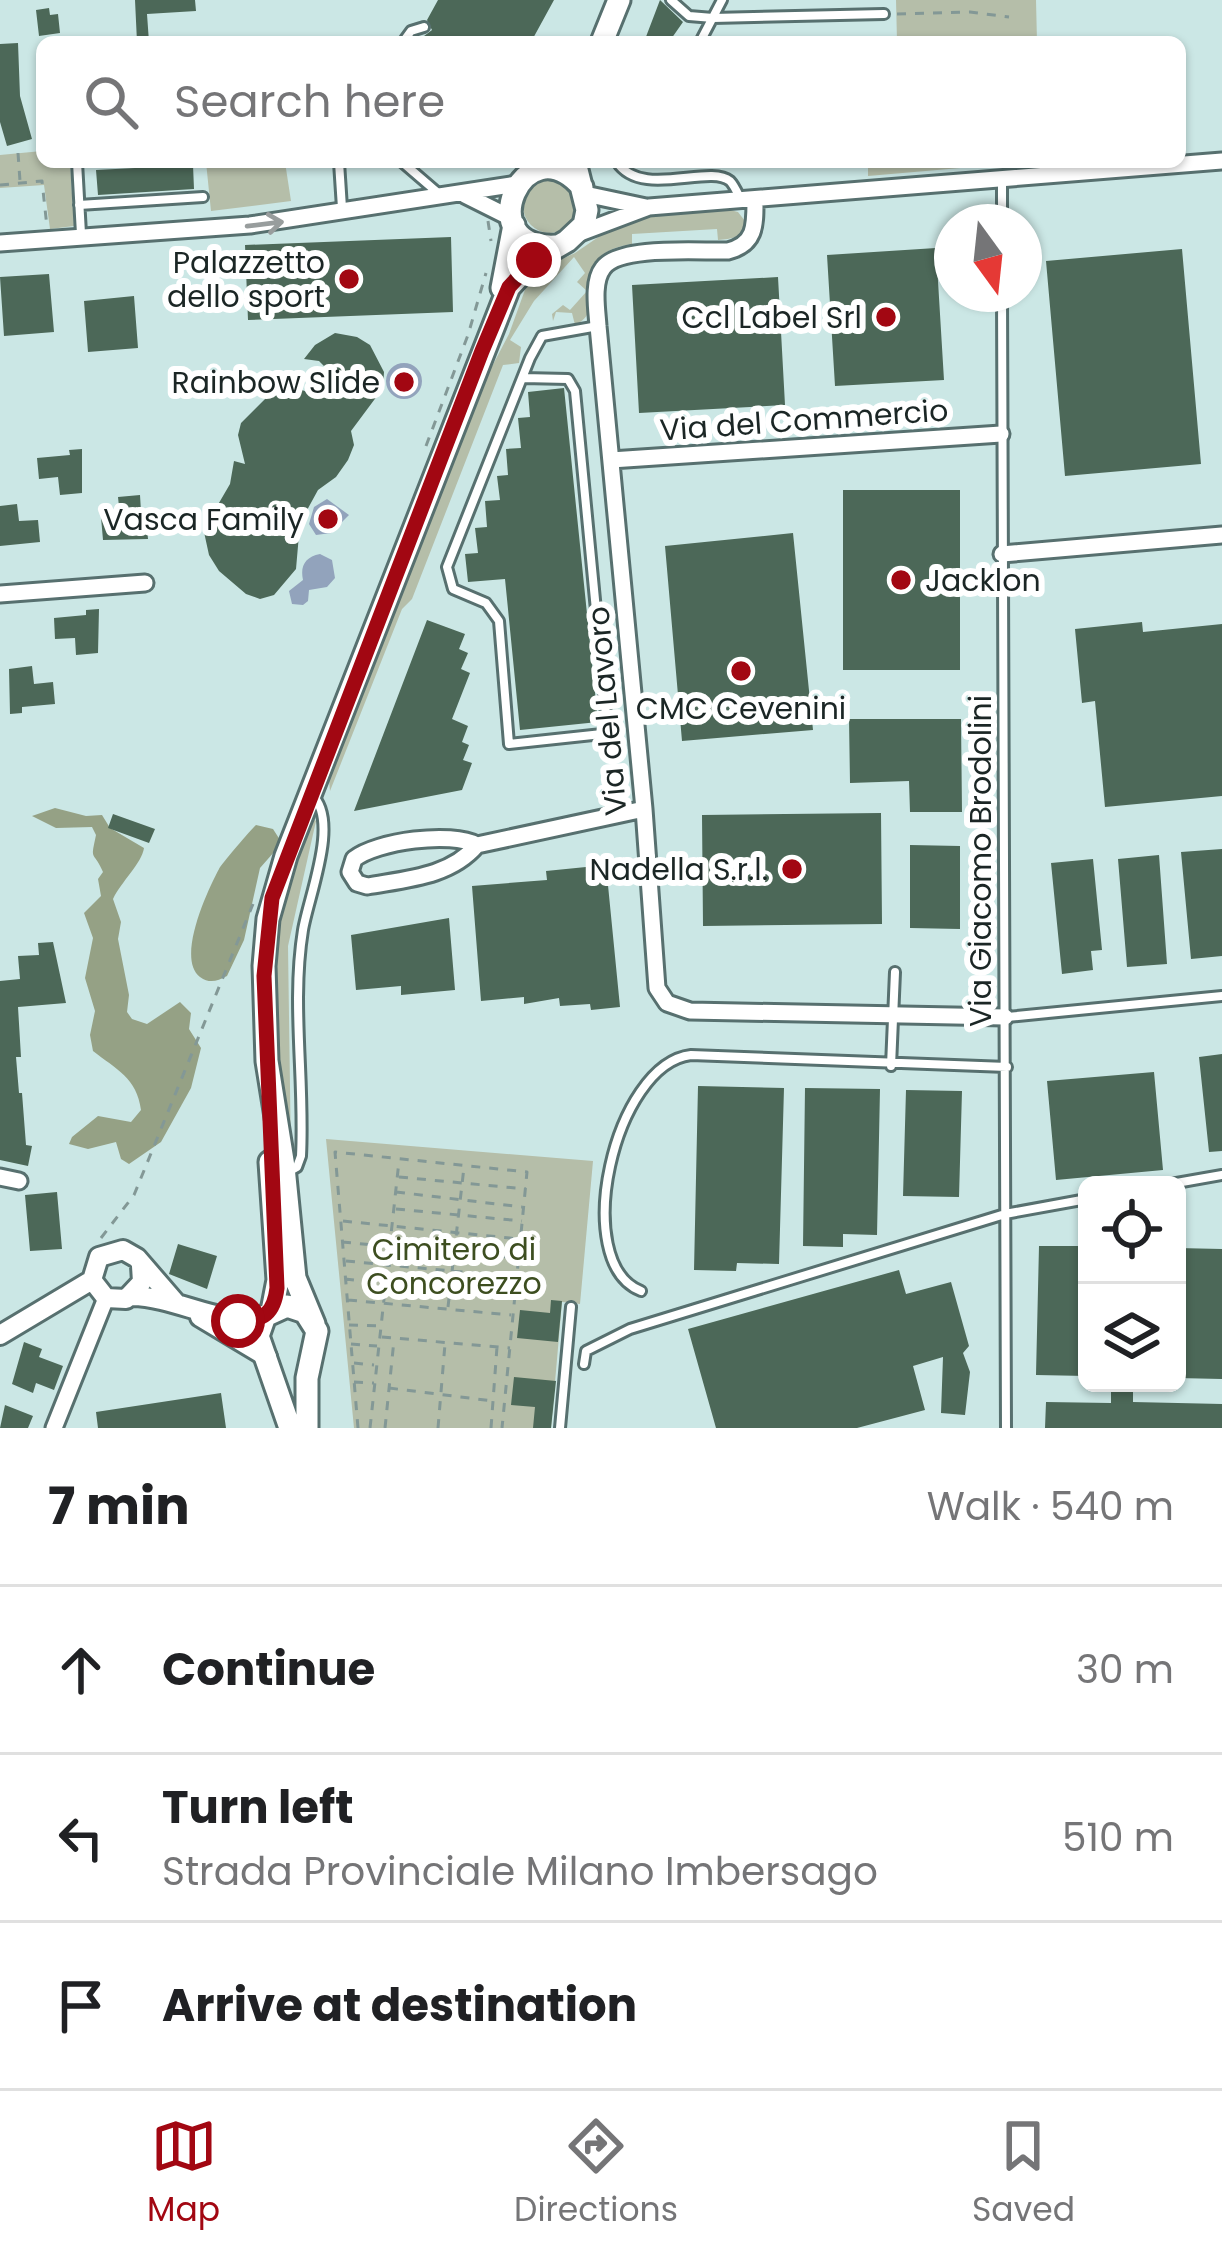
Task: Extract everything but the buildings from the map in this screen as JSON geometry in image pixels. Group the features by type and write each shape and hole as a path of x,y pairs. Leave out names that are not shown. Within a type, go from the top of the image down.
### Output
{"main road":[{"path":"605,36 620,0"},
{"path":"290,1428 258,1338 278,1280 264,976 266,928 278,878 482,351 506,279 512,195 517,184 538,168"},
{"path":"550,168 563,171 584,191"},
{"path":"482,351 515,278 567,240 587,210 577,168"},
{"path":"512,221 532,243 567,240"},
{"path":"269,1080 295,1278 314,1324 307,1428"},
{"path":"268,1314 294,1307 314,1324"},
{"path":"267,1357 292,1365 314,1348"}],"street":[{"path":"1186,164 1222,161"},
{"path":"567,240 650,207 1141,168"},
{"path":"0,243 343,213 517,184"},
{"path":"584,191 650,207"},
{"path":"465,195 512,221"},
{"name":"Via del Lavoro","path":"748,199 751,238 733,251 632,254 610,261 599,277 598,326 644,809 655,980 667,1003 690,1011 1005,1017"},
{"name":"Via del Commercio","path":"611,460 1001,434"},
{"path":"1002,554 1222,535"},
{"path":"0,594 146,584"},
{"path":"477,845 460,862 437,872 367,886 357,884 350,872 354,859 367,851 447,836 477,845 644,809"},
{"path":"0,1178 19,1180"},
{"path":"267,1357 178,1303 130,1253 106,1252 94,1264 92,1280 106,1298 132,1296 178,1303 238,1321 268,1314"},
{"path":"132,1296 142,1282 141,1265"},
{"path":"0,1335 92,1280"},
{"path":"54,1428 106,1298"}],"lane":[{"path":"670,0 688,16 713,18 884,14"},
{"path":"703,36 722,0"},
{"path":"407,36 424,27"},
{"path":"77,168 81,236"},
{"path":"339,168 343,213"},
{"path":"409,168 443,198"},
{"path":"622,168 628,174 650,178 723,177 748,199"},
{"path":"1002,180 1002,204"},
{"path":"80,205 203,197"},
{"name":"Via Giacomo Brodolini","path":"1001,312 1006,1428"},
{"path":"523,378 568,379 575,391 607,725 602,734 509,743 497,615 486,603 457,592 446,572 523,378 542,336 598,326"},
{"path":"284,1174 297,1167 301,1156 302,936 325,829 324,808 310,793"},
{"path":"891,1066 895,972"},
{"path":"1005,1017 1222,996"},
{"path":"640,1291 621,1280 612,1260 604,1183 614,1144 657,1068 668,1060 691,1055 1006,1067"},
{"path":"1186,1181 1222,1175"},
{"path":"584,1364 586,1351 617,1333 1005,1214 1078,1201"},
{"path":"560,1428 571,1307"}],"path":[{"path":"884,14 1009,16"},
{"path":"18,153 20,183"},
{"path":"0,184 42,182 49,239"},
{"path":"488,206 493,248"},
{"path":"426,446 487,270"},
{"path":"93,1247 134,1195 258,890"},
{"path":"358,1428 335,1152 527,1172 502,1428"},
{"path":"370,1428 400,1159"},
{"path":"448,1309 464,1166"},
{"path":"398,1177 526,1190"},
{"path":"396,1192 524,1207"},
{"path":"394,1209 522,1221"},
{"path":"341,1221 520,1239"},
{"path":"342,1241 519,1258"},
{"path":"344,1261 517,1277"},
{"path":"345,1279 515,1297"},
{"path":"347,1300 513,1316"},
{"path":"349,1325 381,1327"},
{"path":"380,1336 510,1348"},
{"path":"386,1428 394,1338"},
{"path":"437,1428 445,1342"},
{"path":"351,1344 379,1347"},
{"path":"491,1428 497,1347"},
{"path":"352,1363 377,1365"},
{"path":"354,1382 375,1383"},
{"path":"374,1391 493,1401"}],"green space":[{"path":"896,0 1036,0 1037,36 897,36"},
{"path":"36,152 36,168 70,168 74,226 50,229 44,185 0,188 0,155"},
{"path":"207,168 286,168 291,201 211,211"},
{"path":"868,168 960,168 868,176"},
{"path":"550,179 569,187 577,206 569,225 550,233 531,225 523,206 531,187"},
{"path":"730,210 745,221 743,231 732,238 718,240 717,229 632,234 632,244 599,259 586,317 575,325 572,313 556,312 553,321 552,314 563,305 570,310 587,291 577,282 585,273 574,257 534,301 510,340 521,347 519,363 503,365 412,599 402,609 330,791 329,780 526,287 541,269 613,227 644,217"},
{"path":"55,808 102,815 110,828 144,848 113,899 121,922 118,939 129,995 127,1012 147,1024 180,1002 191,1013 189,1029 201,1048 191,1088 161,1142 129,1164 121,1159 116,1142 88,1149 69,1144 98,1116 131,1122 141,1110 130,1082 93,1051 90,1035 95,1011 85,978 93,938 84,913 101,896 98,879 103,872 93,853 96,835 92,827 56,828 32,816"},
{"path":"313,818 288,946 291,1157 276,1036 276,945 286,890"},
{"path":"256,825 273,829 282,843 260,868 244,940 227,976 207,981 193,968 196,924 219,869"},
{"name":"Cimitero di Concorezzo","path":"326,1139 593,1161 580,1304 562,1302 551,1428 354,1428"}],"water":[{"name":"Rainbow Slide","path":"404,363 417,368 422,381 417,394 404,399 391,394 386,381 391,368"},
{"name":"Vasca Family","path":"327,499 349,515 331,533 316,535 309,524 314,507"},
{"path":"320,554 332,560 335,578 327,587 309,590 303,605 292,604 289,591 303,580 303,566"}],"place":[{"name":"Palazzetto dello sport","path":"349,279"},
{"name":"Ccl Label Srl","path":"886,317"},
{"name":"Rainbow Slide","path":"404,382"},
{"name":"Vasca Family","path":"328,519"},
{"name":"Jacklon","path":"901,580"},
{"name":"CMC Cevenini","path":"741,671"},
{"name":"Nadella S.r.l.","path":"792,869"}],"route":[{"path":"238,1321 263,1318 272,1310 277,1288 264,976 272,898 482,351 509,287 534,260"}]}
